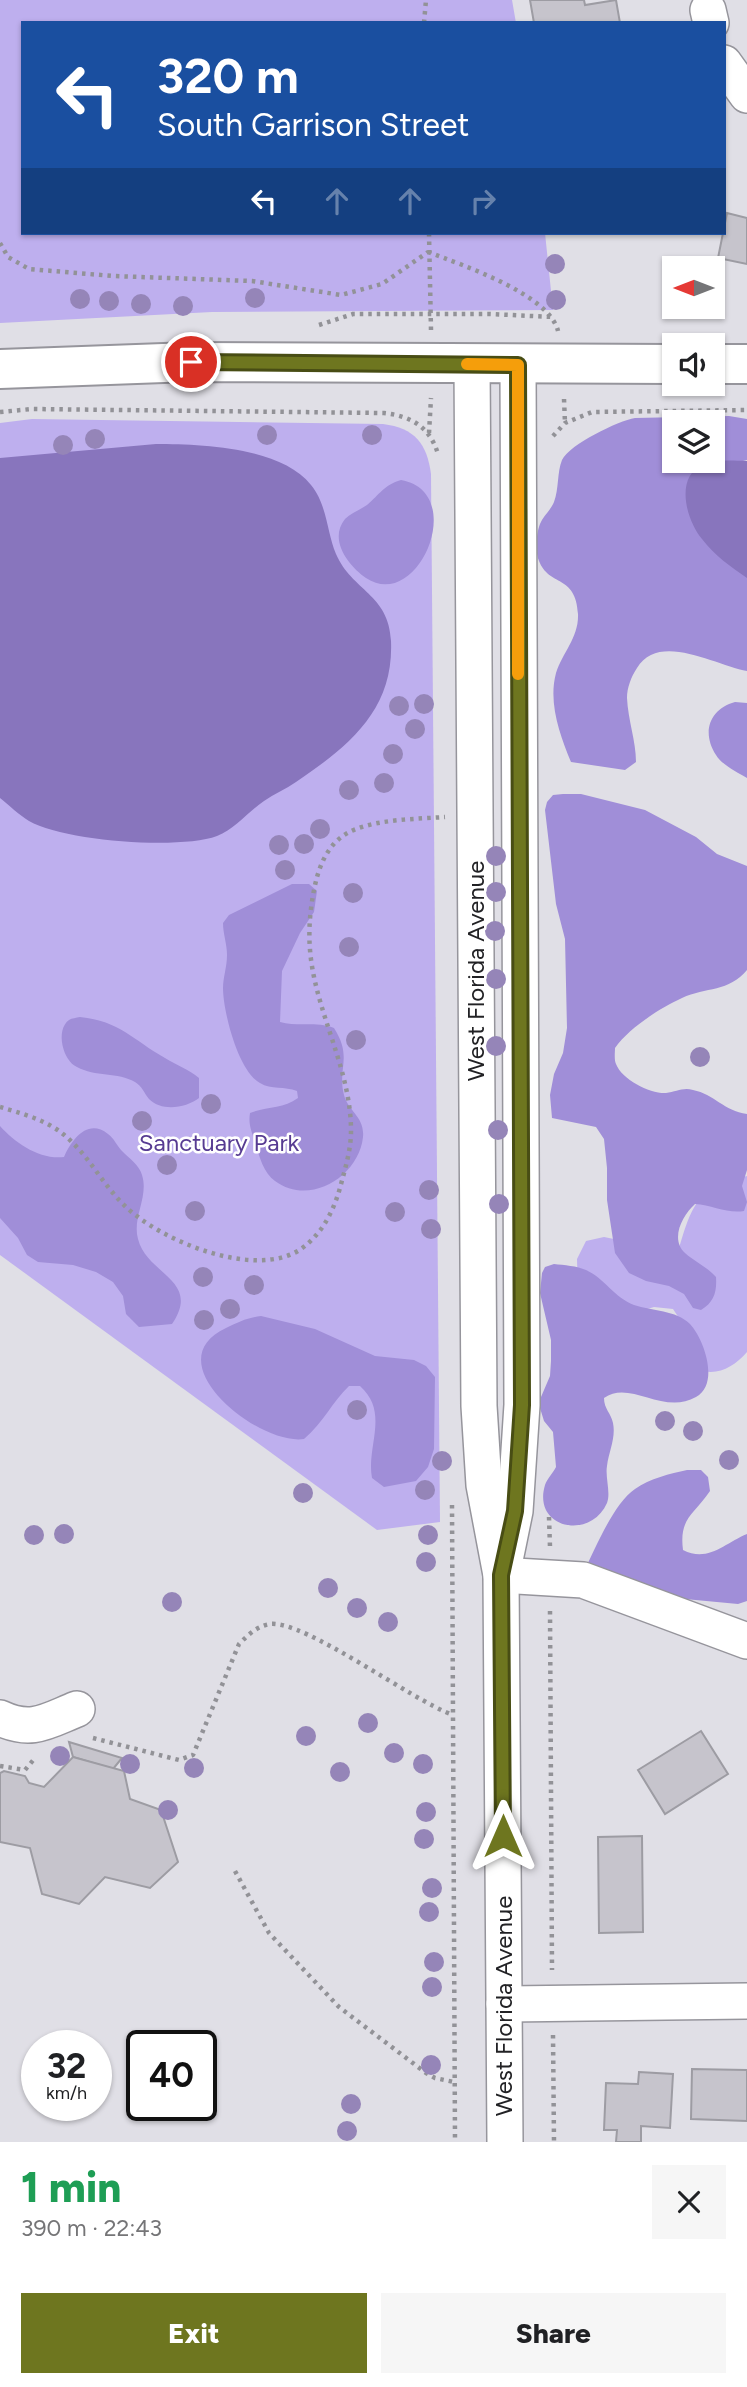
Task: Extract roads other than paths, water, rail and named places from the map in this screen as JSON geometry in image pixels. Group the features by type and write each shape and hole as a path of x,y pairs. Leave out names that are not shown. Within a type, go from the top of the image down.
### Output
{"main road":[{"path":"0,369 191,362 662,364"},
{"path":"725,364 747,363"}],"street":[{"path":"726,66 747,95"},
{"name":"West Florida Avenue","path":"472,364 479,1406 484,1485 501,1575 505,2142"},
{"name":"West Florida Avenue","path":"501,1575 515,1511 522,1405 518,365"},
{"path":"501,1575 583,1580 747,1641"},
{"path":"0,1718 22,1727 84,1723"},
{"path":"504,2004 747,2001"}],"park label":[{"name":"Sanctuary Park","path":"219,1143"}]}
